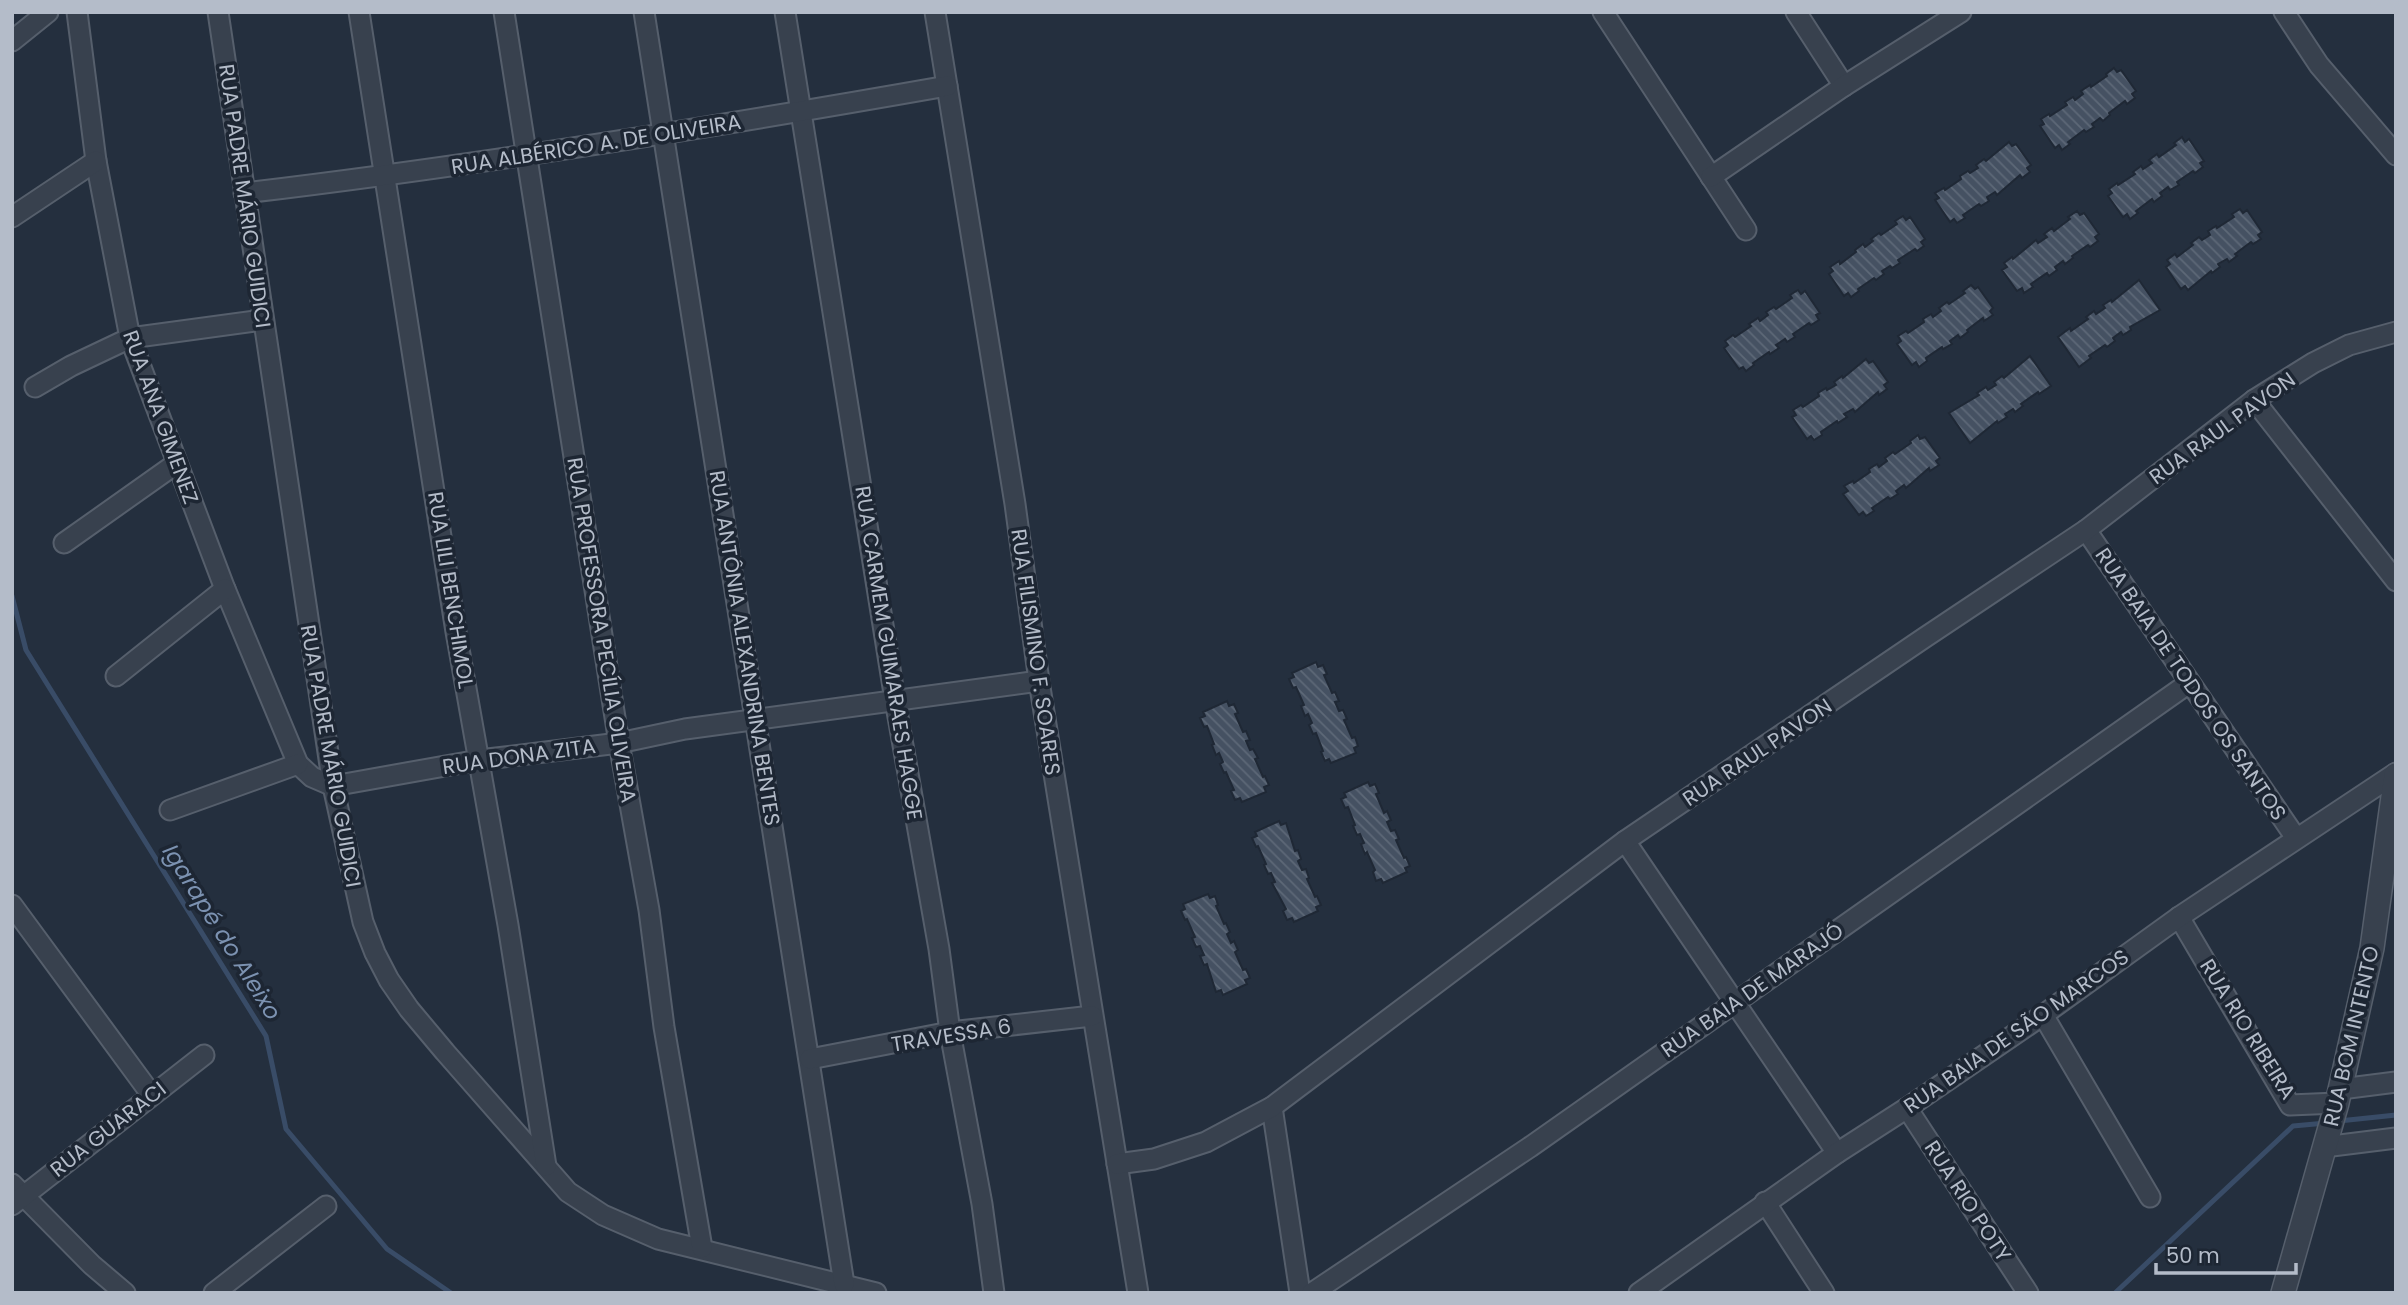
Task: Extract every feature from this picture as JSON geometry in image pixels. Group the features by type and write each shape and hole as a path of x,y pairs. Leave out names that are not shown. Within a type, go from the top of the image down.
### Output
{"street":[{"path":"12,41 48,12"},
{"name":"RUA ANA GIMENEZ","path":"77,12 96,161 130,338 225,589 298,764"},
{"name":"RUA PADRE MÁRIO GUIDICI","path":"218,12 333,786 363,922 375,953 409,1009 568,1192 603,1215 658,1239 876,1293"},
{"name":"RUA LILI BENCHIMOL","path":"359,12 454,618 480,760 546,1167"},
{"name":"RUA PROFESSORA PECÍLIA OLIVEIRA","path":"503,12 528,155 619,743 649,910 664,1027 702,1248"},
{"name":"RUA ANTÔNIA ALEXANDRINA BENTES","path":"645,12 844,1284"},
{"name":"RUA CARMEM GUIMARAES HAGGE","path":"785,12 895,700 939,949 950,1032 982,1205 993,1293"},
{"name":"RUA FILISMINO F. SOARES","path":"935,12 1138,1293"},
{"path":"1603,12 1746,230"},
{"path":"1796,12 1844,86"},
{"path":"1711,177 1844,86 1961,12"},
{"path":"2284,12 2319,65 2396,155"},
{"name":"RUA ALBÉRICO A. DE OLIVEIRA","path":"244,193 386,176 665,135 947,86"},
{"path":"12,217 96,161"},
{"path":"35,387 71,366 130,338 263,320"},
{"name":"RUA RAUL PAVON","path":"1117,1164 1154,1159 1206,1142 1272,1107 1625,841 2086,530 2254,400 2313,363 2349,345 2396,332"},
{"path":"2254,400 2396,582"},
{"path":"64,542 177,463"},
{"name":"RUA BAIA DE TODOS OS SANTOS","path":"2086,530 2296,838"},
{"path":"116,676 225,589"},
{"name":"RUA DONA ZITA","path":"333,786 480,760 619,743 685,729 757,722 1039,681"},
{"name":"RUA BAIA DE MARAJÓ","path":"1312,1293 1541,1139 2189,683"},
{"path":"170,810 298,764 312,777 333,786"},
{"name":"RUA BAIA DE SÃO MARCOS","path":"1639,1293 1765,1202 2043,1015 2179,916 2396,774"},
{"name":"RUA BOM INTENTO","path":"2283,1293 2338,1101 2372,948 2396,774"},
{"path":"1625,841 1837,1153"},
{"path":"12,905 151,1094"},
{"name":"RUA RIO RIBEIRA","path":"2179,916 2290,1105 2338,1101"},
{"path":"2043,1015 2151,1197"},
{"name":"TRAVESSA 6","path":"810,1059 950,1032 1092,1016"},
{"name":"RUA GUARACI","path":"16,1195 204,1055"},
{"path":"2338,1101 2396,1082"},
{"path":"1272,1107 1300,1293"},
{"name":"RUA RIO POTY","path":"1907,1108 2028,1293"},
{"path":"2325,1144 2396,1138"},
{"path":"16,1195 125,1293"},
{"path":"1765,1202 1824,1293"},
{"path":"214,1293 326,1206"}],"building":[{"path":"2114,68 2117,72 2121,70 2136,91 2132,94 2135,98 2127,104 2125,101 2103,121 2100,118 2092,124 2094,127 2086,132 2084,130 2062,150 2059,145 2055,148 2040,126 2044,124 2041,119 2067,105 2065,102 2073,97 2075,100 2083,94 2081,91 2107,76"},
{"path":"2182,137 2185,142 2189,139 2204,161 2200,163 2203,167 2177,182 2179,185 2170,190 2168,187 2160,193 2162,196 2154,202 2152,199 2130,219 2127,214 2123,217 2108,196 2112,193 2109,189 2135,174 2133,172 2141,166 2143,169 2152,163 2149,160 2157,154 2159,157"},
{"path":"2009,142 2012,146 2016,144 2031,165 2027,168 2030,172 2022,178 2020,175 1997,195 1995,192 1987,197 1989,201 1963,215 1965,218 1957,223 1954,219 1950,222 1935,200 1939,198 1935,193 1944,188 1945,190 1968,171 1970,173 1978,168 1976,165 1984,159 1986,161"},
{"path":"2240,209 2243,213 2247,210 2262,232 2258,235 2261,239 2253,244 2251,242 2229,262 2227,259 2218,264 2220,267 2188,290 2185,286 2181,289 2166,267 2170,264 2167,260 2175,254 2177,257 2199,237 2202,240 2210,235 2208,231 2234,217 2232,214"},
{"path":"2077,211 2080,215 2084,213 2099,234 2095,237 2098,241 2072,256 2065,264 2063,261 2055,267 2057,270 2031,284 2033,287 2024,293 2022,288 2017,291 2002,270 2007,267 2004,263 2036,240 2038,243 2047,237 2044,234 2052,228 2054,231"},
{"path":"1903,216 1906,220 1910,217 1925,239 1921,242 1924,246 1898,260 1900,263 1892,268 1890,266 1882,271 1884,274 1858,289 1851,297 1848,293 1844,296 1829,274 1833,271 1830,267 1839,261 1840,264 1863,244 1865,247 1879,233 1881,235 1897,224 1895,221"},
{"path":"2139,280 2160,310 2130,327 2131,330 2123,335 2121,332 2113,338 2115,341 2089,356 2091,358 2079,367 2058,337 2088,319 2086,317 2094,311 2096,314 2105,308 2103,305 2111,300 2112,302"},
{"path":"1971,285 1975,289 1978,287 1993,308 1990,311 1993,315 1984,321 1983,318 1960,338 1958,335 1950,341 1952,344 1926,358 1927,361 1919,367 1916,362 1912,365 1897,344 1901,341 1898,336 1906,331 1908,333 1931,314 1933,317 1941,311 1939,308 1965,293 1963,291"},
{"path":"1798,290 1801,294 1805,291 1820,313 1816,315 1819,320 1793,334 1795,337 1787,342 1785,339 1776,345 1779,348 1753,363 1746,371 1743,367 1739,369 1724,348 1728,345 1725,341 1751,326 1749,324 1758,318 1760,321 1768,315 1766,312 1792,298 1790,295"},
{"path":"2030,356 2051,386 2021,404 2023,406 2015,412 2013,409 2005,414 2007,417 1998,423 1997,421 1970,443 1949,413 1979,395 1977,393 1986,387 1988,390 1996,385 1994,382 2002,376 2004,378"},
{"path":"1866,359 1869,363 1873,361 1888,382 1884,385 1887,389 1879,395 1878,392 1855,412 1853,409 1844,414 1847,417 1821,432 1822,435 1814,440 1811,436 1807,439 1792,417 1796,415 1793,410 1801,405 1803,407 1826,388 1827,390 1836,385 1834,382"},
{"path":"1918,435 1920,439 1925,437 1940,458 1936,461 1939,465 1930,471 1929,468 1906,488 1904,485 1896,491 1898,494 1872,508 1874,511 1866,516 1863,512 1859,515 1843,494 1848,491 1844,486 1853,481 1854,483 1877,464 1879,467 1887,461 1885,458 1911,443"},
{"path":"1316,662 1318,667 1323,665 1327,674 1324,675 1332,693 1335,692 1339,701 1335,702 1339,711 1343,710 1347,719 1344,720 1358,746 1354,748 1356,753 1331,763 1329,759 1325,761 1316,733 1313,734 1309,725 1312,723 1308,714 1305,716 1301,706 1304,705 1289,679 1294,677 1292,673"},
{"path":"1227,701 1229,706 1234,704 1238,713 1235,714 1243,732 1246,731 1250,740 1246,741 1258,758 1255,759 1269,785 1264,787 1266,792 1242,802 1240,798 1235,800 1231,791 1234,790 1220,764 1223,762 1219,753 1216,755 1207,726 1204,727 1200,718 1205,716 1203,712"},
{"path":"1368,782 1370,786 1375,784 1384,813 1387,811 1391,820 1387,822 1391,831 1395,830 1399,839 1396,840 1410,866 1405,868 1407,872 1383,883 1381,879 1376,881 1373,872 1375,870 1361,844 1364,843 1353,826 1355,825 1348,807 1345,808 1341,799 1346,797 1344,793"},
{"path":"1279,821 1281,825 1286,823 1295,851 1298,850 1301,859 1298,861 1302,870 1306,869 1307,879 1321,905 1316,907 1318,911 1294,922 1292,918 1287,920 1283,911 1286,909 1272,883 1275,882 1271,873 1268,874 1258,846 1256,847 1252,838 1257,836 1255,832"},
{"path":"1208,894 1210,898 1215,896 1216,906 1230,932 1227,934 1231,943 1234,941 1238,950 1235,952 1250,978 1245,980 1247,984 1223,995 1221,990 1216,992 1207,964 1204,965 1200,956 1204,955 1200,946 1196,947 1192,938 1195,937 1181,911 1185,909 1183,904"}],"waterway":[{"name":"Igarapé do Aleixo","path":"12,596 26,650 266,1036 286,1129 387,1249 451,1293"},
{"name":"Igarapé do Aleixo","path":"2339,1121 2396,1115"},
{"name":"Igarapé do Aleixo","path":"2115,1293 2293,1126 2326,1123"}]}
